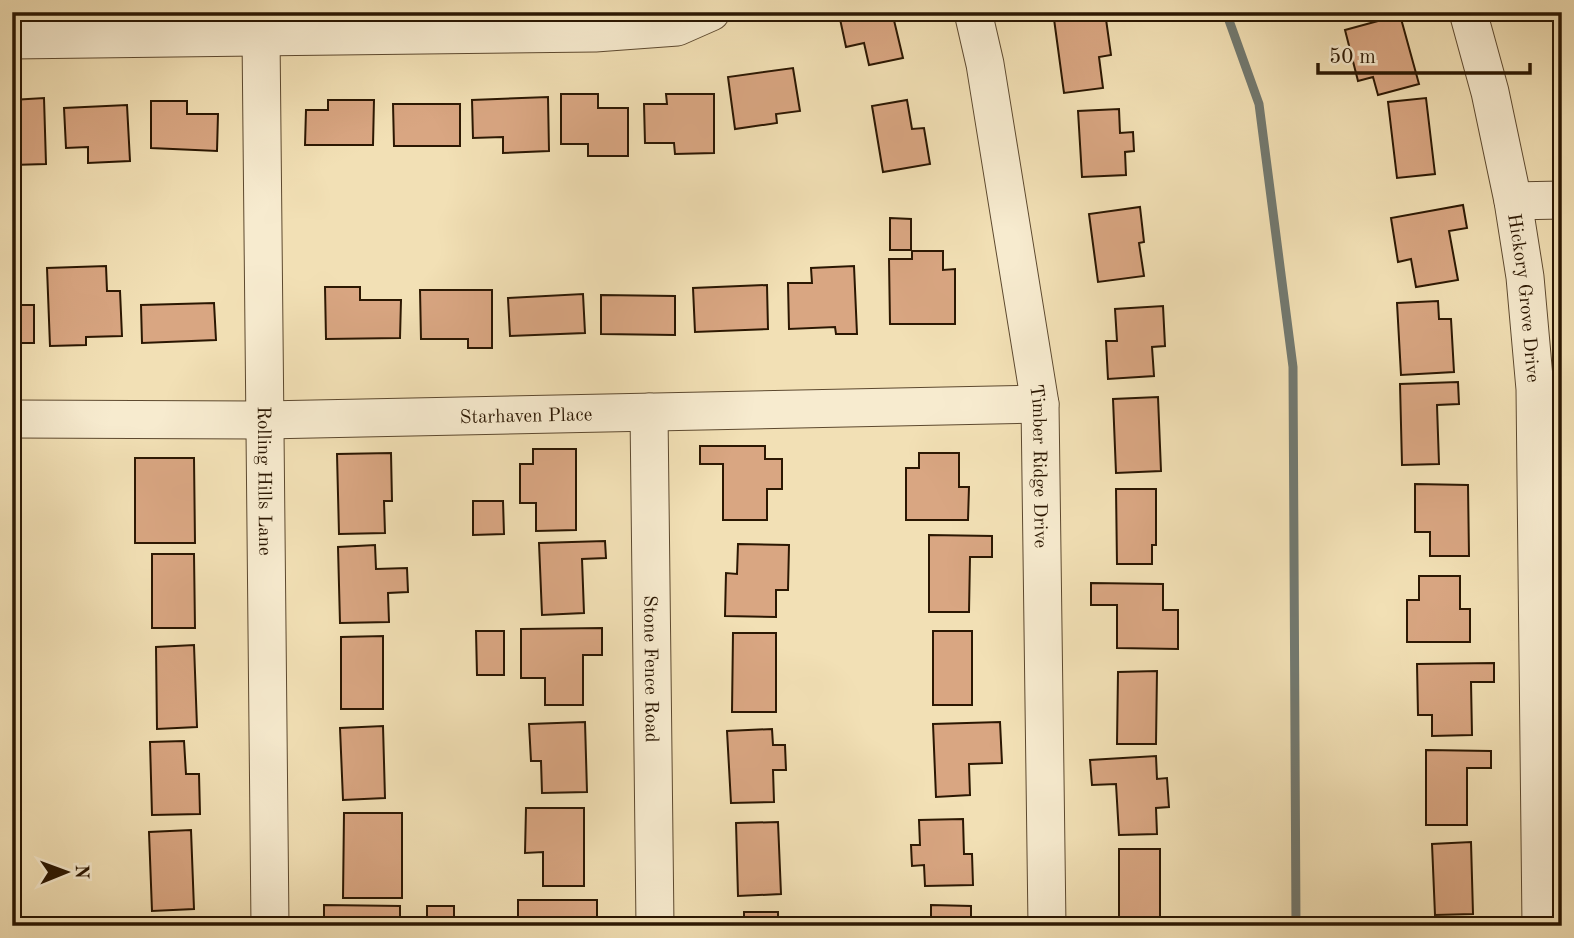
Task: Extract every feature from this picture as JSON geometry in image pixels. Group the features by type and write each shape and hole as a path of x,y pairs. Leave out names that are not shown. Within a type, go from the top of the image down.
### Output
{"street":[{"path":"12,40 595,33 677,27 711,12"},
{"name":"Timber Ridge Drive","path":"973,12 985,64 1040,404 1047,926"},
{"name":"Hickory Grove Drive","path":"1468,12 1490,92 1548,389 1541,926"},
{"name":"Rolling Hills Lane","path":"261,35 270,926"},
{"path":"1513,201 1562,200"},
{"name":"Starhaven Place","path":"12,419 265,420 1040,404"},
{"name":"Stone Fence Road","path":"649,412 655,926"}],"building":[{"path":"849,12 892,12 903,58 869,65 864,43 846,47 840,19 850,17"},
{"path":"1105,12 1111,55 1099,57 1103,88 1064,93 1054,19"},
{"path":"1400,15 1419,84 1378,95 1373,77 1358,81 1345,30"},
{"path":"1556,46 1562,46 1562,136 1559,136"},
{"path":"793,68 800,111 776,114 777,123 735,129 728,77"},
{"path":"561,94 598,94 598,108 628,108 628,156 588,156 588,144 561,144"},
{"path":"666,94 714,94 714,153 675,154 674,143 645,143 644,104 667,104"},
{"path":"548,97 549,151 503,153 503,137 473,138 472,100"},
{"path":"44,98 46,164 12,165 12,100"},
{"path":"1426,98 1435,174 1397,178 1388,102"},
{"path":"328,100 374,100 373,145 305,145 306,110 328,110"},
{"path":"907,100 912,129 924,128 930,164 883,172 872,106"},
{"path":"151,101 187,101 187,114 218,114 217,151 151,148"},
{"path":"393,104 460,104 460,146 394,146"},
{"path":"127,105 130,161 88,163 88,147 66,148 64,108"},
{"path":"1119,109 1120,133 1133,132 1134,151 1125,152 1126,175 1082,177 1078,111"},
{"path":"1463,205 1467,228 1449,231 1458,280 1416,287 1411,259 1398,262 1391,218"},
{"path":"1140,207 1144,242 1139,243 1144,276 1098,282 1089,214"},
{"path":"890,218 911,219 911,250 890,250"},
{"path":"912,251 943,251 943,270 955,269 955,324 890,324 889,259 912,259"},
{"path":"106,266 107,291 120,291 122,336 86,337 86,345 50,346 47,268"},
{"path":"854,266 857,334 836,334 835,327 789,329 788,283 812,283 811,268"},
{"path":"767,285 768,329 695,332 693,288"},
{"path":"325,287 360,287 360,300 401,300 400,338 326,339"},
{"path":"420,290 492,290 492,348 468,348 468,339 421,339"},
{"path":"583,294 585,333 510,336 508,298"},
{"path":"601,295 675,296 675,335 601,334"},
{"path":"1438,301 1439,319 1451,319 1454,372 1401,375 1397,303"},
{"path":"214,303 216,340 142,343 141,305"},
{"path":"12,305 34,305 34,343 12,343"},
{"path":"1163,306 1165,346 1152,347 1154,376 1108,379 1106,341 1117,341 1115,309"},
{"path":"1458,382 1459,404 1437,405 1439,464 1402,465 1400,384"},
{"path":"1158,397 1161,471 1116,473 1113,399"},
{"path":"700,446 765,446 765,459 782,459 782,489 767,489 767,520 723,520 723,464 700,464"},
{"path":"533,449 576,449 576,530 536,531 536,503 520,503 520,464 533,464"},
{"path":"391,453 392,501 384,501 385,533 339,534 337,454"},
{"path":"919,453 959,453 959,487 969,487 968,520 906,520 906,468 919,468"},
{"path":"135,458 194,458 195,543 135,543"},
{"path":"1415,484 1468,485 1469,556 1430,556 1430,532 1415,532"},
{"path":"1116,489 1156,489 1156,545 1152,545 1152,564 1117,564"},
{"path":"473,501 503,501 504,534 473,535"},
{"path":"929,535 992,536 992,557 970,557 969,612 929,612"},
{"path":"605,541 606,558 582,559 584,613 542,615 539,543"},
{"path":"738,544 789,545 788,590 776,590 776,617 725,616 726,573 737,574"},
{"path":"375,545 376,569 407,568 408,592 388,593 389,622 340,623 338,547"},
{"path":"152,554 194,554 195,628 152,628"},
{"path":"1419,576 1460,576 1460,609 1470,609 1470,642 1407,642 1407,600 1419,600"},
{"path":"1091,583 1163,584 1163,610 1178,610 1178,649 1117,648 1117,605 1091,605"},
{"path":"602,628 602,655 583,655 583,705 545,705 545,678 521,678 521,629"},
{"path":"476,631 504,631 504,675 477,675"},
{"path":"933,631 972,631 972,705 933,705"},
{"path":"733,633 776,633 776,712 732,712"},
{"path":"383,636 383,709 341,709 341,637"},
{"path":"194,645 197,727 157,729 156,647"},
{"path":"1494,663 1494,682 1471,682 1472,735 1432,736 1432,715 1418,715 1417,664"},
{"path":"1157,671 1156,744 1117,744 1118,672"},
{"path":"585,722 587,792 542,793 541,761 531,761 529,724"},
{"path":"1000,722 1002,763 969,764 970,795 936,797 933,724"},
{"path":"383,726 385,798 343,800 340,728"},
{"path":"772,729 773,745 785,745 786,770 773,770 774,802 731,803 727,731"},
{"path":"184,741 186,774 199,774 200,814 152,815 150,742"},
{"path":"1426,750 1491,751 1491,768 1467,768 1467,825 1426,825"},
{"path":"1156,756 1157,779 1167,778 1169,807 1156,808 1157,834 1119,835 1116,784 1092,785 1090,760"},
{"path":"526,808 584,808 584,886 543,886 543,852 525,853"},
{"path":"344,813 402,813 402,898 343,898"},
{"path":"963,819 964,854 972,854 973,885 925,886 924,865 912,866 911,845 920,845 919,820"},
{"path":"778,822 781,894 738,896 736,823"},
{"path":"191,830 194,909 152,911 149,832"},
{"path":"1471,842 1473,914 1435,915 1432,844"},
{"path":"1119,849 1160,849 1160,923 1119,923"},
{"path":"518,900 597,900 597,917 575,917 575,926 518,926"},
{"path":"324,905 400,906 400,926 324,926"},
{"path":"931,905 971,906 971,926 931,926"},
{"path":"427,906 454,906 454,926 427,926"},
{"path":"744,912 778,912 778,926 744,926"},
{"path":"189,924 189,926 150,926"}],"waterway":[{"path":"1226,12 1259,104 1293,367 1296,926"}]}
